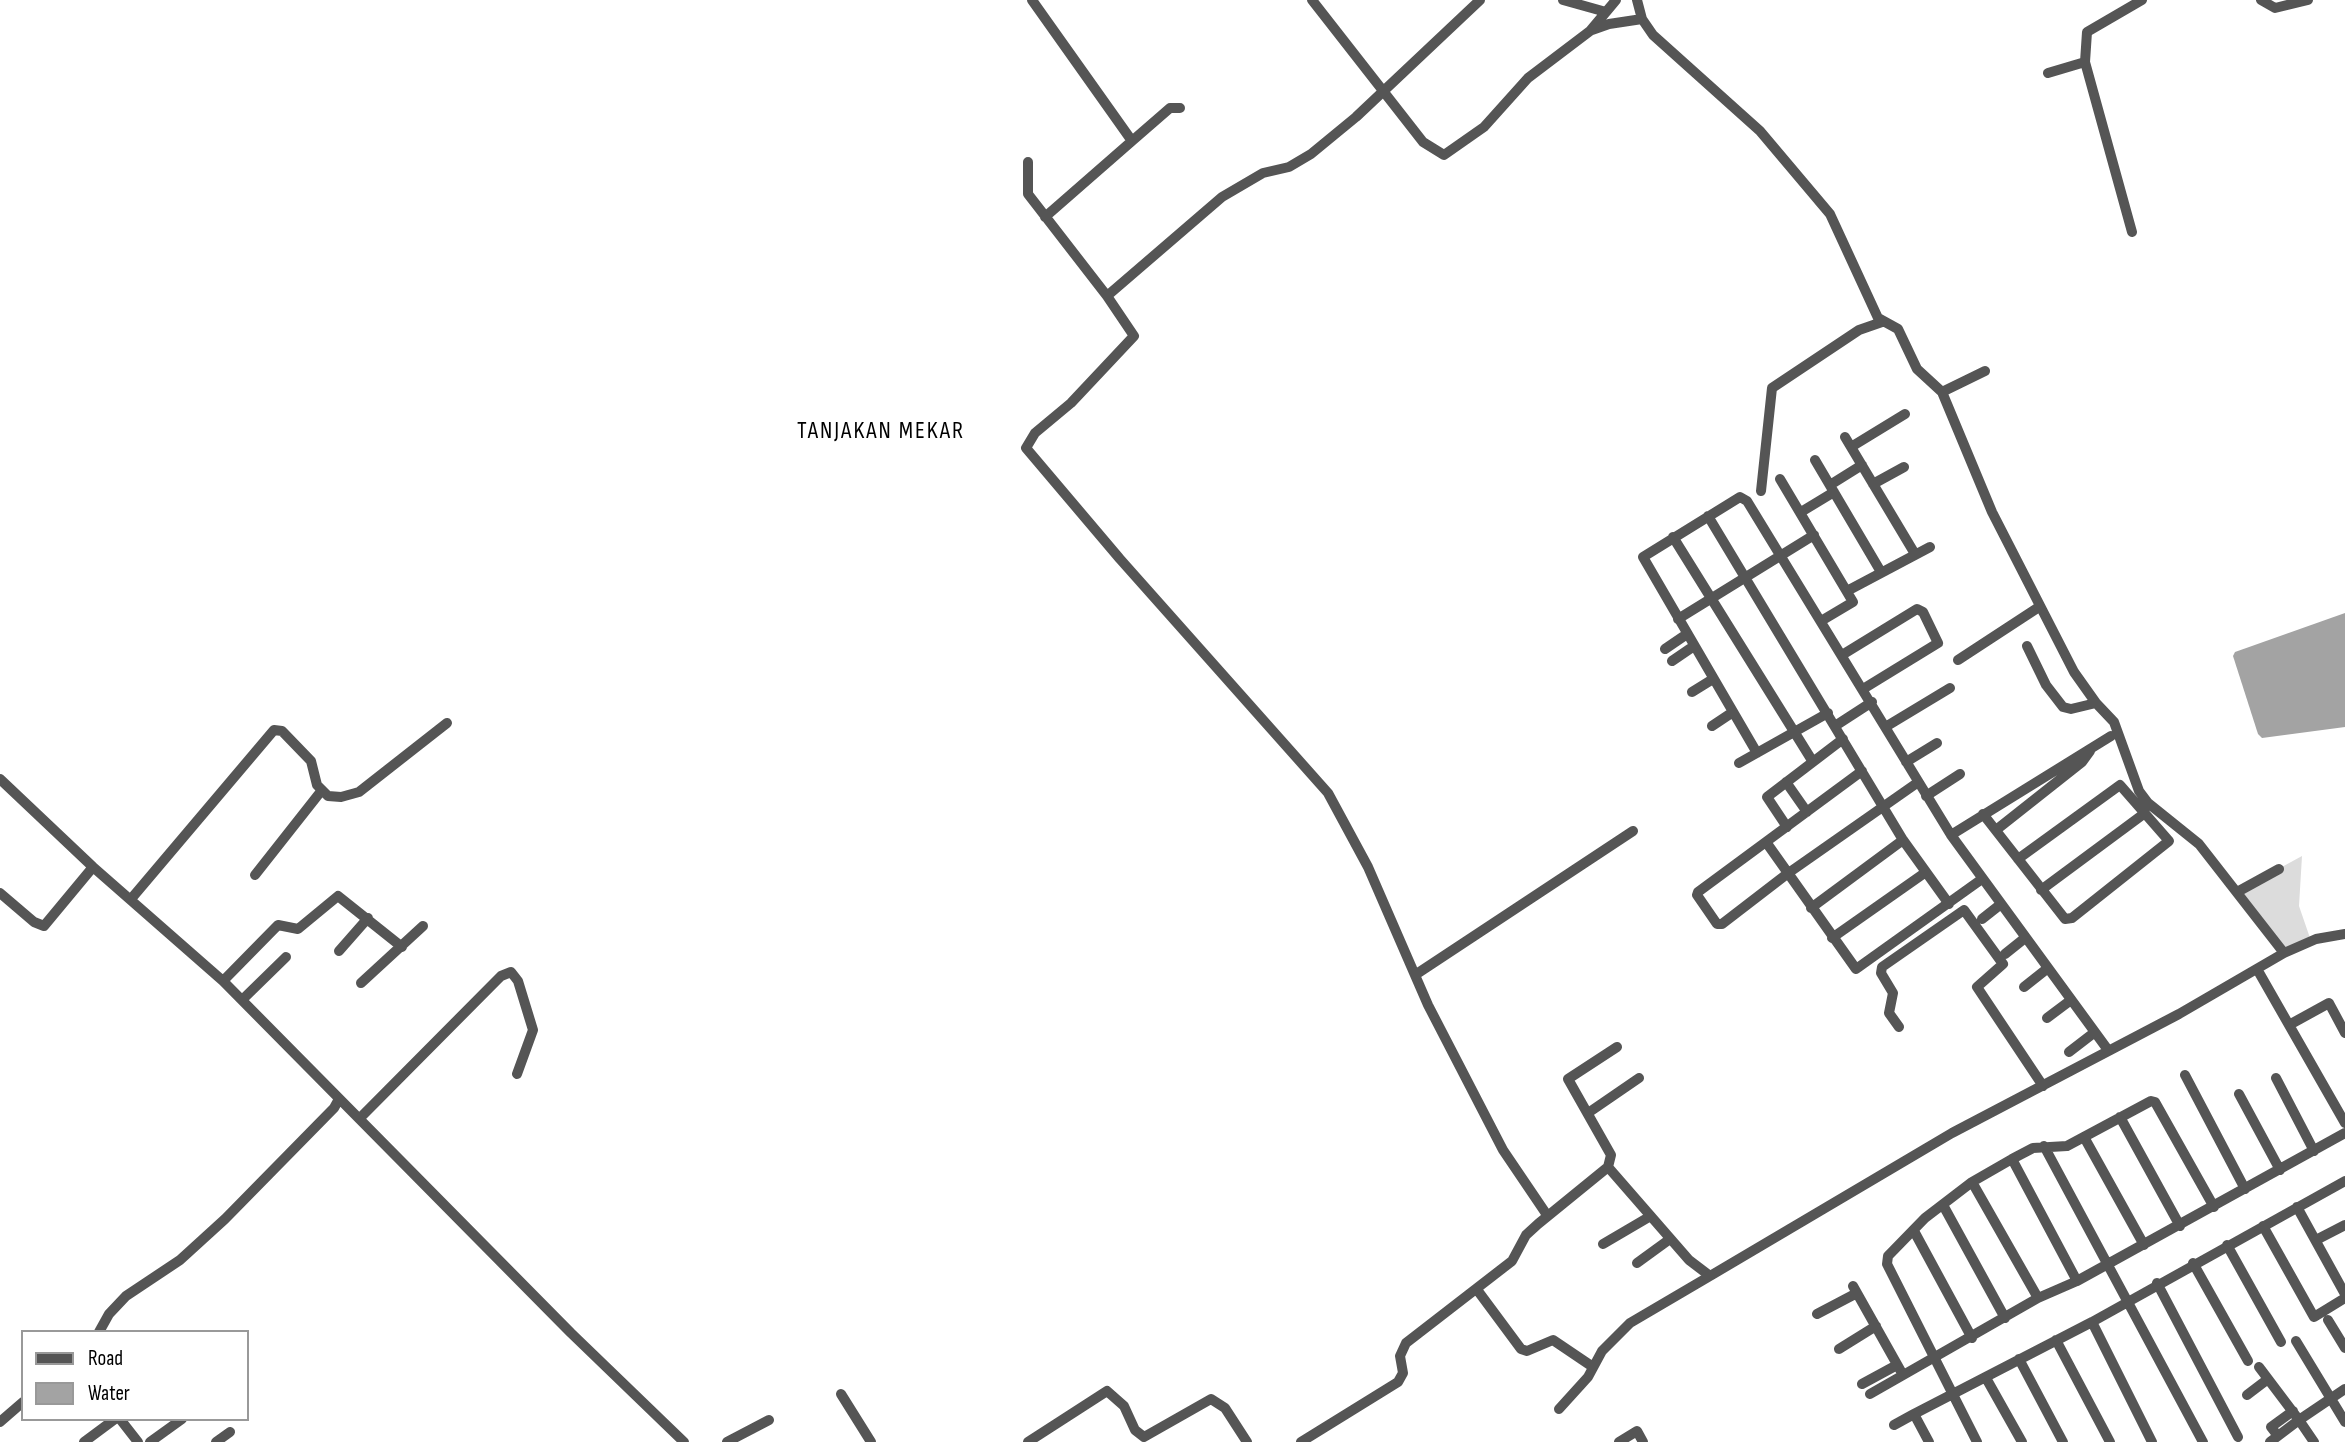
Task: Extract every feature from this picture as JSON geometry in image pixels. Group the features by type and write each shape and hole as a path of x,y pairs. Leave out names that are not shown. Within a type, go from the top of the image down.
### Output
{"street":[{"path":"1032,0 1132,141"},
{"path":"1312,0 1423,142 1444,155 1484,127 1528,78 1590,31 1616,0"},
{"path":"1107,296 1222,197 1263,173 1299,163 1356,117 1480,0"},
{"path":"1563,0 1606,12"},
{"path":"1637,0 1642,19 1653,34 1760,131 1830,214 1882,322 1898,329 1917,369 1942,392 1992,512 2039,607 2096,703 2114,722 2139,791 2148,803 2199,844 2239,891 2284,953"},
{"path":"2132,232 2085,62 2087,32 2142,0"},
{"path":"2261,0 2275,8 2308,0"},
{"path":"1590,31 1609,23 1642,19"},
{"path":"2048,73 2085,62"},
{"path":"1045,218 1170,108 1180,108"},
{"path":"1028,162 1028,194 1131,329 1133,340 1071,403 1035,433 1026,448 1120,559 1328,793 1368,867 1415,975 1513,1168 1547,1215"},
{"path":"1761,491 1772,388 1859,330 1882,322"},
{"path":"1942,392 1985,371"},
{"path":"1905,414 1848,442 1916,554"},
{"path":"1815,460 1881,572"},
{"path":"1801,512 1862,465"},
{"path":"1873,484 1903,467"},
{"path":"1780,479 1853,602 1821,621"},
{"path":"1757,753 1643,557 1740,497 1745,498 1887,726 1917,783 1951,835 2108,1050"},
{"path":"1707,516 1828,713 1882,807 1949,904"},
{"path":"1678,619 1814,535"},
{"path":"1673,537 1812,762"},
{"path":"1847,591 1930,547"},
{"path":"1958,660 2039,607"},
{"path":"1842,655 1915,611 1919,609 1923,612 1938,643 1863,689"},
{"path":"1665,649 1687,634"},
{"path":"1672,661 1694,646"},
{"path":"2026,646 2046,685 2063,707 2071,709 2096,703"},
{"path":"1692,692 1713,678"},
{"path":"1887,726 1950,688"},
{"path":"1835,726 1872,702"},
{"path":"1712,726 1733,712"},
{"path":"1739,763 1828,713"},
{"path":"131,900 274,730 282,731 311,761 317,785 328,796 341,797 359,792 447,723"},
{"path":"1951,835 2111,736"},
{"path":"1787,827 1768,797 1843,739"},
{"path":"1906,762 1937,743"},
{"path":"1996,830 2082,762 2092,747"},
{"path":"1862,771 1698,892 1704,905 1721,925 1787,874 1917,783"},
{"path":"1926,796 1960,774"},
{"path":"0,779 93,867 223,981 684,1442"},
{"path":"1786,782 1807,812"},
{"path":"1983,814 2041,890 2065,919 2072,918 2167,846 2168,838 2120,785 2018,859"},
{"path":"255,875 322,790"},
{"path":"2041,890 2145,813"},
{"path":"1415,975 1633,831"},
{"path":"1811,908 1903,840"},
{"path":"1766,842 1856,969 1982,879"},
{"path":"0,893 34,922 44,926 93,867"},
{"path":"2239,891 2279,869"},
{"path":"1832,938 1926,872"},
{"path":"223,981 278,925 298,929 338,897 402,947"},
{"path":"1982,919 2001,904"},
{"path":"1899,1027 1889,1013 1893,993 1881,973 1882,967 1960,911 1966,911 2003,964 1977,987 2043,1086"},
{"path":"339,951 368,918"},
{"path":"361,983 423,926"},
{"path":"1559,1409 1602,1352 1630,1323 1952,1133 2284,953 2316,939 2345,934"},
{"path":"2005,954 2025,938"},
{"path":"242,1000 286,957"},
{"path":"2024,988 2048,968"},
{"path":"2257,969 2345,1123"},
{"path":"359,1118 493,984 511,972 518,981 533,1030 516,1073"},
{"path":"2047,1018 2071,1000"},
{"path":"2288,1025 2329,1003 2341,1018 2345,1033"},
{"path":"2069,1052 2095,1032"},
{"path":"1301,1442 1398,1382 1404,1373 1400,1356 1406,1343 1478,1291 1512,1261 1526,1235 1608,1167 1611,1155 1568,1079 1616,1046"},
{"path":"2185,1075 2245,1189"},
{"path":"1587,1113 1639,1078"},
{"path":"2276,1078 2314,1151"},
{"path":"2239,1094 2280,1170"},
{"path":"100,1330 108,1314 138,1285 166,1271 225,1219 334,1108 339,1099"},
{"path":"1978,1442 1887,1264 1888,1256 1972,1182 2012,1158 2044,1146 2067,1146 2146,1102 2155,1102 2214,1207"},
{"path":"2120,1117 2180,1226"},
{"path":"1870,1394 2038,1298 2077,1281 2180,1226 2345,1133"},
{"path":"2084,1137 2144,1245"},
{"path":"2044,1146 2203,1442"},
{"path":"2012,1158 2077,1281"},
{"path":"1608,1167 1689,1260 1710,1276"},
{"path":"1894,1425 2092,1322 2157,1283 2345,1181"},
{"path":"1972,1182 2038,1298"},
{"path":"1943,1205 2005,1318"},
{"path":"2263,1226 2314,1317 2345,1296 2297,1207"},
{"path":"1603,1244 1649,1217"},
{"path":"2316,1240 2345,1225"},
{"path":"1914,1231 1972,1338"},
{"path":"1637,1263 1670,1239"},
{"path":"2227,1245 2281,1342"},
{"path":"2193,1263 2253,1364 2268,1379 2314,1442"},
{"path":"2157,1283 2238,1437"},
{"path":"1817,1314 1855,1289 1903,1375"},
{"path":"1478,1291 1521,1349 1527,1351 1553,1340 1593,1367"},
{"path":"2328,1320 2345,1348"},
{"path":"2092,1322 2152,1442"},
{"path":"1839,1349 1876,1326"},
{"path":"2056,1340 2110,1442"},
{"path":"2296,1341 2345,1422"},
{"path":"2019,1359 2063,1442"},
{"path":"1862,1384 1897,1365"},
{"path":"1986,1378 2022,1442"},
{"path":"2247,1395 2268,1379"},
{"path":"2274,1439 2271,1427 2345,1389"},
{"path":"1028,1442 1107,1391 1124,1406 1135,1430 1144,1437 1211,1399 1225,1408 1247,1442"},
{"path":"841,1394 871,1442"},
{"path":"0,1422 21,1404"},
{"path":"1914,1413 1929,1442"},
{"path":"727,1442 769,1420"},
{"path":"84,1442 112,1421"},
{"path":"122,1421 138,1442"},
{"path":"150,1442 178,1421"},
{"path":"1619,1442 1637,1431 1643,1442"},
{"path":"216,1442 230,1432"}],"shaded area":[{"path":"2302,856 2299,906 2310,938 2282,953 2236,892"}],"water":[{"path":"2345,613 2345,727 2262,738 2258,734 2233,656 2235,652"}],"district":[{"name":"TANJAKAN MEKAR","path":"881,432"}]}
